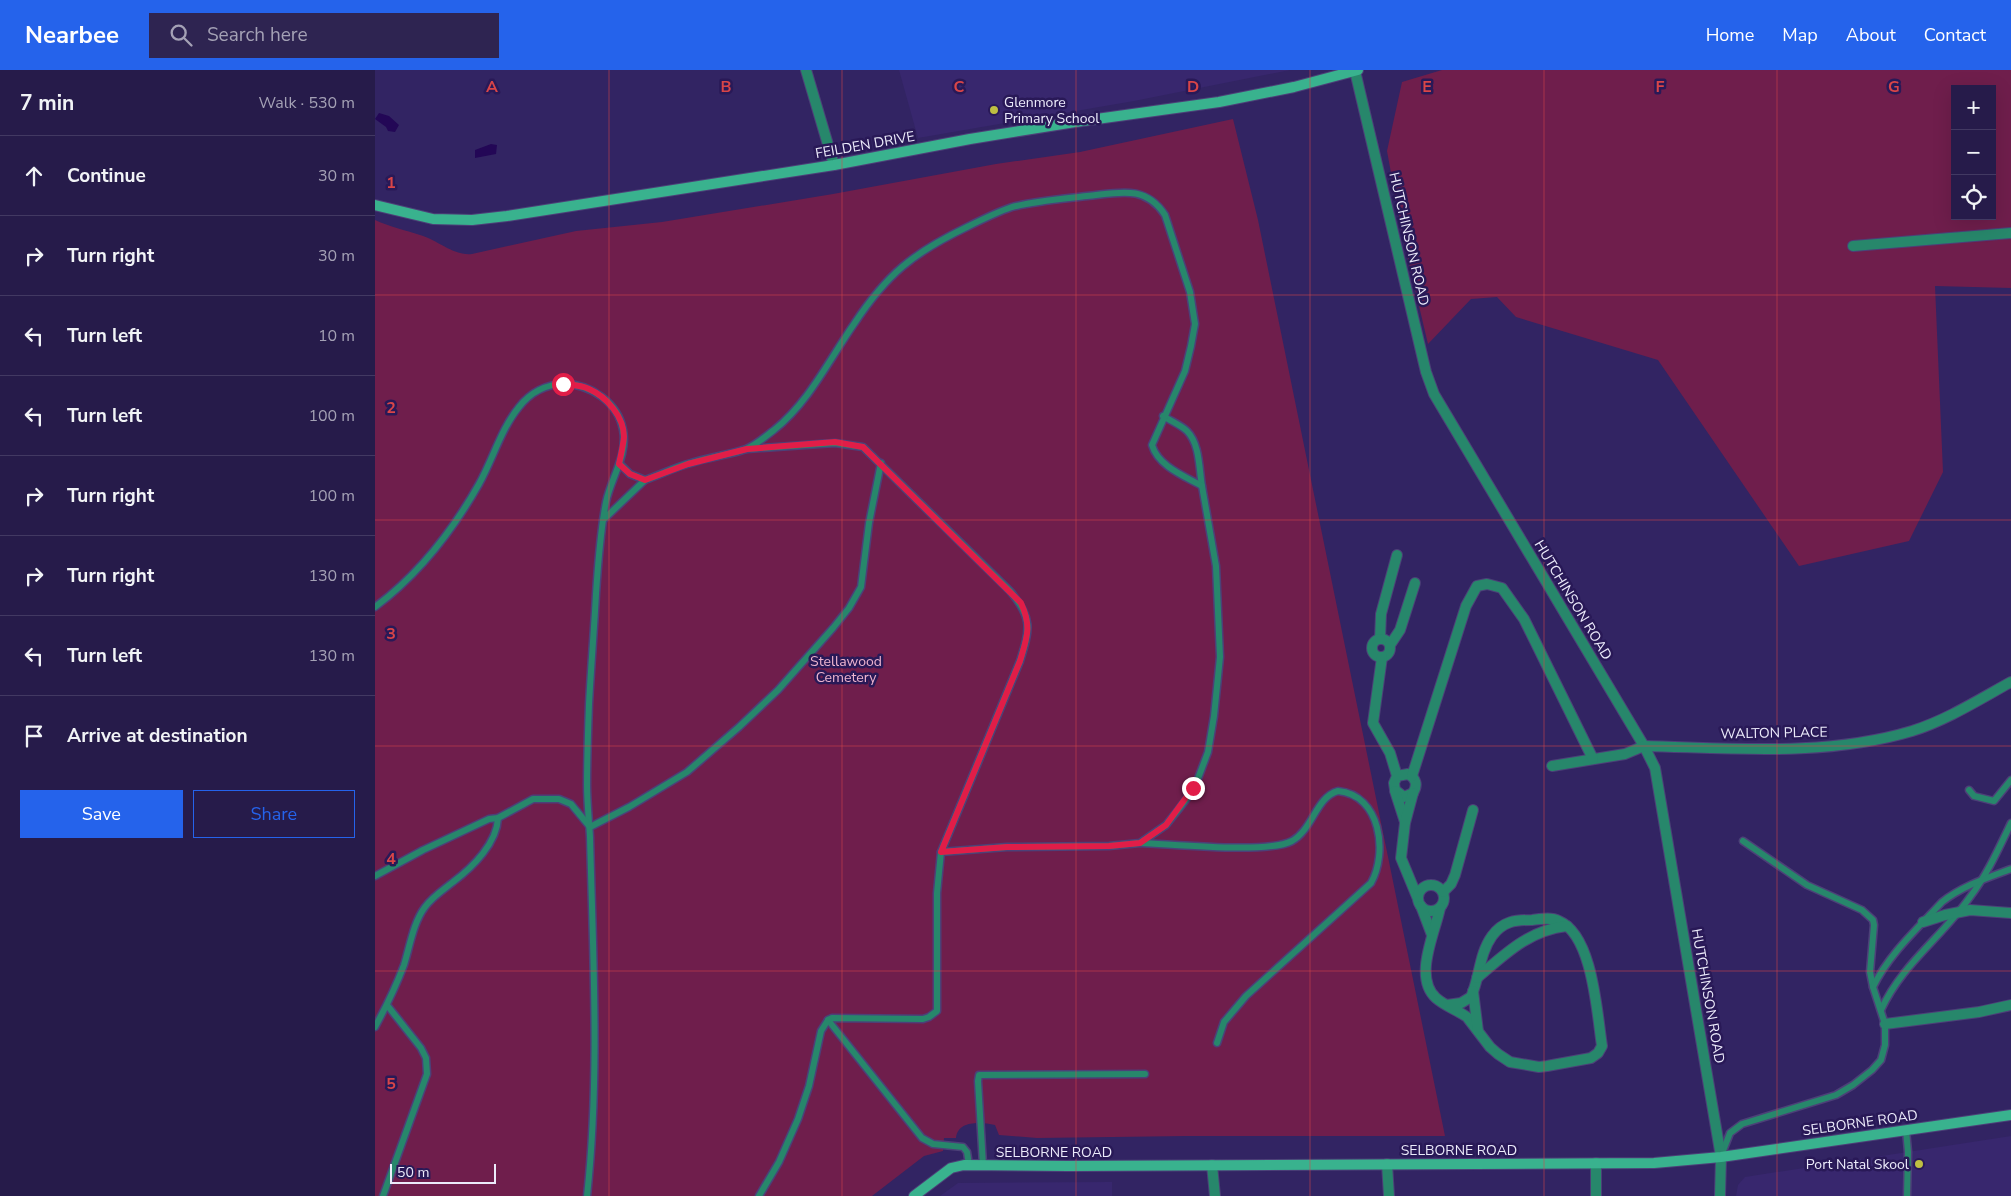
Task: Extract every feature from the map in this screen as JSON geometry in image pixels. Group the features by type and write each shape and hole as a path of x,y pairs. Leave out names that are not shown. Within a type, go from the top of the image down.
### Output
{"street":[{"path":"806,70 834,165"},
{"name":"FEILDEN DRIVE","path":"375,204 433,219 471,220 834,165 980,137 1219,102 1294,87 1340,72 1356,70"},
{"name":"HUTCHINSON ROAD","path":"1356,70 1424,364 1434,394 1644,746 1657,778 1721,1157 1720,1196"},
{"path":"1853,246 2011,233"},
{"path":"1380,639 1381,614 1397,555"},
{"path":"1380,639 1373,643 1373,651 1378,657 1389,653 1390,645 1400,630 1415,583"},
{"path":"1410,775 1466,606 1477,586 1487,584 1502,588 1524,619 1593,759"},
{"path":"1380,639 1390,645"},
{"path":"1382,657 1372,718 1375,730 1390,753 1397,776 1394,783 1395,790 1405,823"},
{"name":"WALTON PLACE","path":"1644,746 1789,749 1848,744 1887,737 1927,725 2011,682"},
{"path":"1552,766 1625,754 1644,746"},
{"path":"1390,753 1397,758 1416,786 1405,823 1401,858 1403,866 1411,878 1431,935"},
{"path":"1397,776 1410,775"},
{"path":"1395,790 1403,796 1413,793"},
{"path":"1443,892 1451,884 1455,875 1473,810"},
{"path":"1411,878 1429,886"},
{"path":"1419,903 1422,889 1436,886 1443,892 1444,902 1431,935 1425,977 1432,992 1447,1005 1467,1017 1497,1054 1510,1062 1539,1067 1591,1058 1599,1053 1602,1046 1592,984 1580,943 1567,926 1553,919 1514,920 1504,925 1488,943 1471,997 1465,1001 1447,1005"},
{"path":"1419,903 1430,912 1441,908"},
{"path":"1923,922 1959,911 2011,913"},
{"path":"1477,978 1520,942 1547,930 1567,926"},
{"path":"1473,992 1478,1032"},
{"path":"1885,1024 2011,1005"},
{"name":"SELBORNE ROAD","path":"914,1196 951,1168 969,1165 1654,1163 1721,1157 2011,1115"},
{"path":"1596,1163 1596,1196"},
{"path":"1387,1164 1389,1196"},
{"path":"1212,1165 1215,1196"}],"lane":[{"path":"747,449 775,430 799,406 868,304 906,262 959,231 1011,208 1037,202 1122,192 1143,195 1158,204 1179,256 1193,308 1195,324 1185,371 1163,416 1153,442 1155,454 1163,462 1202,486"},
{"path":"375,607 424,562 447,534 480,482 511,418 518,407 536,391 547,386 563,384 589,389 603,397 611,405 623,427 624,437 619,464 606,500 603,520 589,712 587,786 590,827 594,1049 592,1124 587,1196"},
{"path":"1140,843 1166,825 1189,796 1197,780 1209,743 1219,657 1215,566 1197,456 1192,438 1186,430 1163,416"},
{"path":"603,520 645,480 688,464 747,449 835,442 852,444 863,447 881,463 1021,603 1029,624 1020,661 941,852 937,893 937,1010 929,1017 923,1019 840,1018 828,1020 821,1031 809,1086 798,1120 779,1162 759,1196"},
{"path":"590,827 629,807 687,772 778,690 849,608 861,587 869,522 881,463"},
{"path":"619,464 630,474 645,480"},
{"path":"1969,790 1975,796 1994,802 2011,780"},
{"path":"941,852 1007,847 1109,846 1140,843 1235,847 1281,845 1292,841 1302,834 1325,798 1338,792 1352,795 1366,805 1372,813 1378,830 1379,859 1376,874 1371,883 1246,996 1224,1022 1217,1043"},
{"path":"375,876 465,830 489,819 498,818 533,799 559,799 571,804 590,827"},
{"path":"375,1027 387,1005 424,908 434,896 455,881 477,859 498,828 498,818"},
{"path":"1881,1010 1890,990 1908,967 1971,896 2011,824"},
{"path":"1721,1157 1730,1134 1742,1124 1836,1095 1872,1070 1881,1060 1885,1045 1885,1024 1870,972 1873,920 1862,910 1807,885 1743,841"},
{"path":"1873,987 1881,970 1894,953 1951,895 1980,881 2011,870"},
{"path":"383,1196 427,1074 426,1058 421,1048 387,1005"},
{"path":"828,1020 922,1138 933,1144 963,1146 967,1152 969,1165"},
{"path":"983,1165 979,1075 1145,1074"},
{"path":"1905,1130 1908,1152 1907,1196"}],"shaded area":[{"name":"Glenmore Primary School","path":"899,70 1290,70 1134,101 918,138"},
{"path":"379,113 389,116 399,125 395,132 388,131 386,127 375,119"},
{"path":"491,144 497,145 496,154 475,158 475,150"},
{"name":"Port Natal Skool","path":"2011,1136 2011,1196 1736,1196 1738,1185 1745,1177"},
{"path":"1112,1182 1112,1196 940,1196 958,1183"}],"green space":[{"path":"1442,70 2011,70 2011,288 1935,286 1943,472 1909,541 1799,566 1658,360 1516,317 1497,297 1471,299 1428,344 1403,238 1387,151 1402,82"},
{"name":"Stellawood Cemetery","path":"1233,119 1258,220 1445,1136 1037,1138 999,1135 995,1125 977,1123 961,1128 956,1138 944,1138 943,1151 924,1156 872,1196 375,1196 375,220 427,237 458,253 472,254 576,231 662,222 833,194 996,164 1080,152"}],"place":[{"name":"Glenmore Primary School","path":"994,110"},
{"name":"Port Natal Skool","path":"1919,1164"}],"route":[{"path":"563,384 589,389 603,397 611,405 623,427 624,437 619,464 636,478 645,480 688,464 747,449 835,442 863,447 1021,603 1029,624 1020,661 941,852 1007,847 1109,846 1140,843 1166,825 1193,788"}]}
